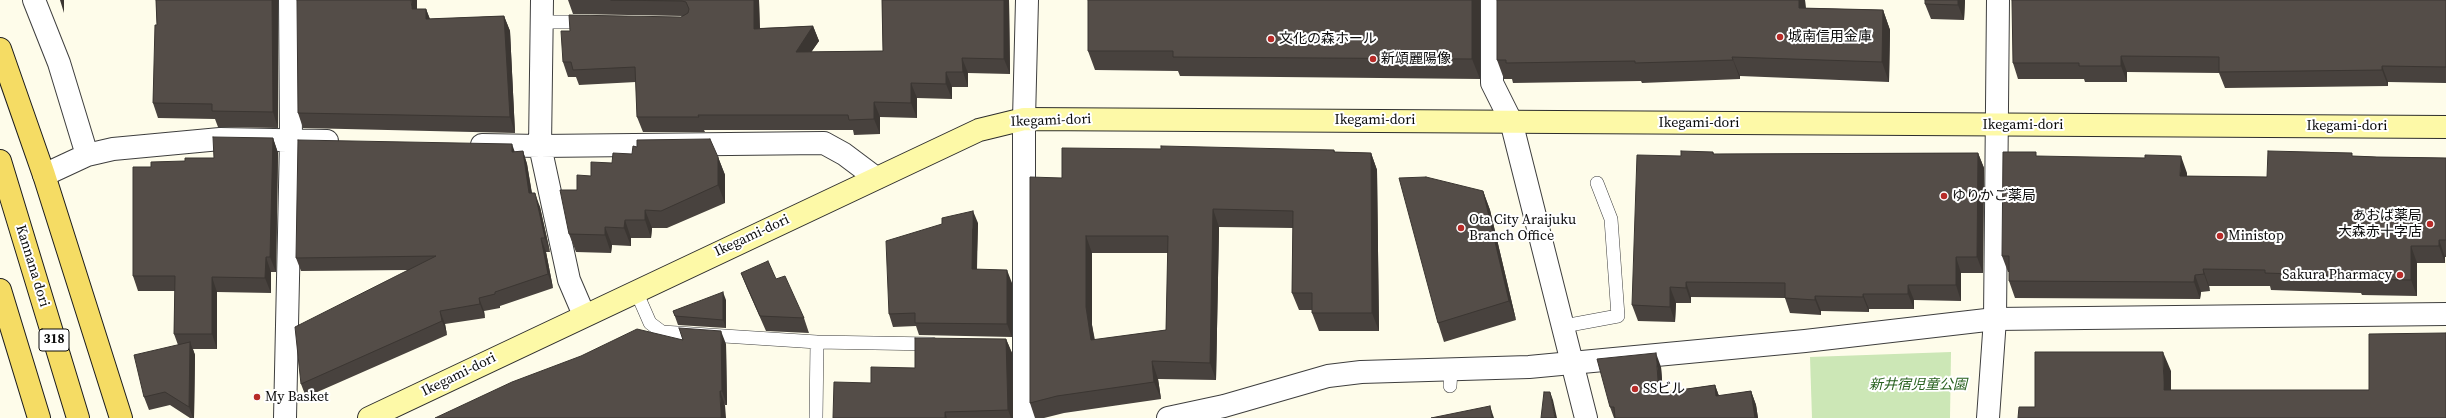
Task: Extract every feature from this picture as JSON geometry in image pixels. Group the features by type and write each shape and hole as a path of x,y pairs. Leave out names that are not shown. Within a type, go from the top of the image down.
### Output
{"main road":[{"path":"0,48 44,174 121,418"},
{"name":"Ikegami-dori","path":"369,418 392,413 584,316 979,130 1024,119 1511,121 1568,124 2446,127"},
{"name":"Kannana dori","path":"0,161 78,418"},
{"name":"318","path":"0,290 39,418"}],"street":[{"path":"34,0 59,63 87,155"},
{"path":"285,418 291,140 290,0"},
{"path":"542,0 540,146 570,280 584,316"},
{"path":"1024,418 1017,345 1027,0"},
{"path":"1492,0 1492,82 1511,121 1586,418"},
{"path":"1988,418 1995,319 1998,0"},
{"path":"44,174 87,155 113,149 220,139 345,142"},
{"path":"462,144 540,146 824,143 844,154 876,178"},
{"path":"1168,418 1224,406 1250,405 1328,376 1361,372 1450,378 1572,362 1806,341 1995,319 2446,314"}],"lane":[{"path":"542,22 596,22"},
{"path":"1564,326 1618,316 1611,219 1596,183"},
{"path":"636,291 650,323 662,332 817,342 943,344"},
{"path":"816,418 817,342"}],"green space":[{"name":"新井宿児童公園","path":"1951,352 1950,418 1812,418 1810,357"}],"building":[{"path":"156,0 272,0 273,112 212,111 212,104 153,103 155,25 157,25"},
{"path":"297,0 411,0 412,9 426,9 426,19 504,16 510,117 298,113"},
{"path":"611,0 754,0 754,29 813,26 796,52 883,51 882,0 1004,0 1004,59 962,58 963,72 946,72 946,84 911,83 911,103 874,102 874,119 849,120 848,115 698,115 699,117 637,117 635,67 573,70 571,62 563,62 561,31 570,31 569,15 681,17 688,13 689,9 686,2 682,1"},
{"path":"1088,0 1472,0 1472,59 1173,57 1173,51 1088,51"},
{"path":"1497,0 1799,0 1799,8 1883,10 1882,62 1732,57 1733,60 1635,63 1635,61 1506,63 1506,60 1497,60"},
{"path":"1925,0 1958,0 1958,5 1925,4"},
{"path":"2012,0 2446,0 2446,67 2382,66 2382,70 2219,72 2219,57 2121,56 2121,66 2079,66 2079,63 2013,63"},
{"path":"213,137 273,138 270,257 266,257 265,278 212,277 212,334 174,334 175,276 133,276 133,167 151,167 151,162 185,161 185,158 214,158"},
{"path":"710,139 718,157 718,185 661,211 645,210 645,220 625,220 624,228 605,227 605,235 569,234 560,190 577,190 577,175 591,176 591,162 612,163 613,153 632,154 633,146 637,147 637,140"},
{"path":"298,140 512,144 512,152 523,151 529,193 535,193 545,238 541,238 548,274 495,292 495,294 479,298 480,304 440,311 442,321 301,384 295,327 436,256 296,258"},
{"path":"1161,146 1334,150 1334,152 1371,153 1372,313 1312,313 1312,293 1292,293 1293,211 1213,209 1210,363 1152,361 1154,382 1057,396 1030,403 1030,177 1062,178 1062,148 1161,149","holes":["1086,236 1168,236 1166,330 1091,340 1086,307"]},
{"path":"1681,151 1713,152 1713,154 1978,153 1977,257 1956,257 1956,285 1908,285 1908,294 1863,294 1863,297 1815,296 1815,300 1785,298 1785,283 1686,282 1686,288 1670,287 1670,307 1632,305 1637,155 1681,156"},
{"path":"2268,151 2352,153 2352,156 2377,157 2446,158 2446,240 2439,240 2439,246 2411,246 2411,280 2356,279 2356,276 2265,273 2265,270 2203,269 2204,274 2195,275 2194,282 2009,281 2009,256 2002,256 2003,152 2036,152 2036,156 2145,158 2145,155 2181,156 2180,176 2267,177"},
{"path":"1426,177 1483,191 1509,301 1438,323 1399,178"},
{"path":"973,211 972,269 1007,270 1007,324 915,323 915,313 889,314 886,241 942,224 942,218"},
{"path":"768,261 776,279 785,276 804,318 760,316 741,273"},
{"path":"723,292 723,320 675,316 673,311"},
{"path":"679,328 721,331 721,418 435,418 512,382 581,356 637,329 683,340"},
{"path":"2446,333 2446,418 2018,418 2019,407 2035,407 2035,352 2163,352 2164,390 2369,390 2369,334"},
{"path":"915,338 1006,339 1008,410 945,412 945,418 833,418 834,382 871,383 871,367 915,368"},
{"path":"190,342 189,407 165,392 144,397 134,355"},
{"path":"1656,353 1659,393 1715,385 1716,396 1751,391 1755,418 1615,418 1614,407 1610,407 1597,359"},
{"path":"1544,392 1550,392 1555,418 1541,418"},
{"path":"1490,406 1492,418 1431,418"}],"place":[{"name":"城南信用金庫","path":"1780,37"},
{"name":"文化の森ホール","path":"1271,39"},
{"name":"新頌麗陽像","path":"1373,59"},
{"name":"ゆりかご薬局","path":"1944,196"},
{"name":"あおば薬局 大森赤十字店","path":"2430,224"},
{"name":"Ota City Araijuku Branch Office","path":"1461,228"},
{"name":"Ministop","path":"2220,236"},
{"name":"Sakura Pharmacy","path":"2400,275"},
{"name":"SSビル","path":"1635,389"},
{"name":"My Basket","path":"257,397"}]}
